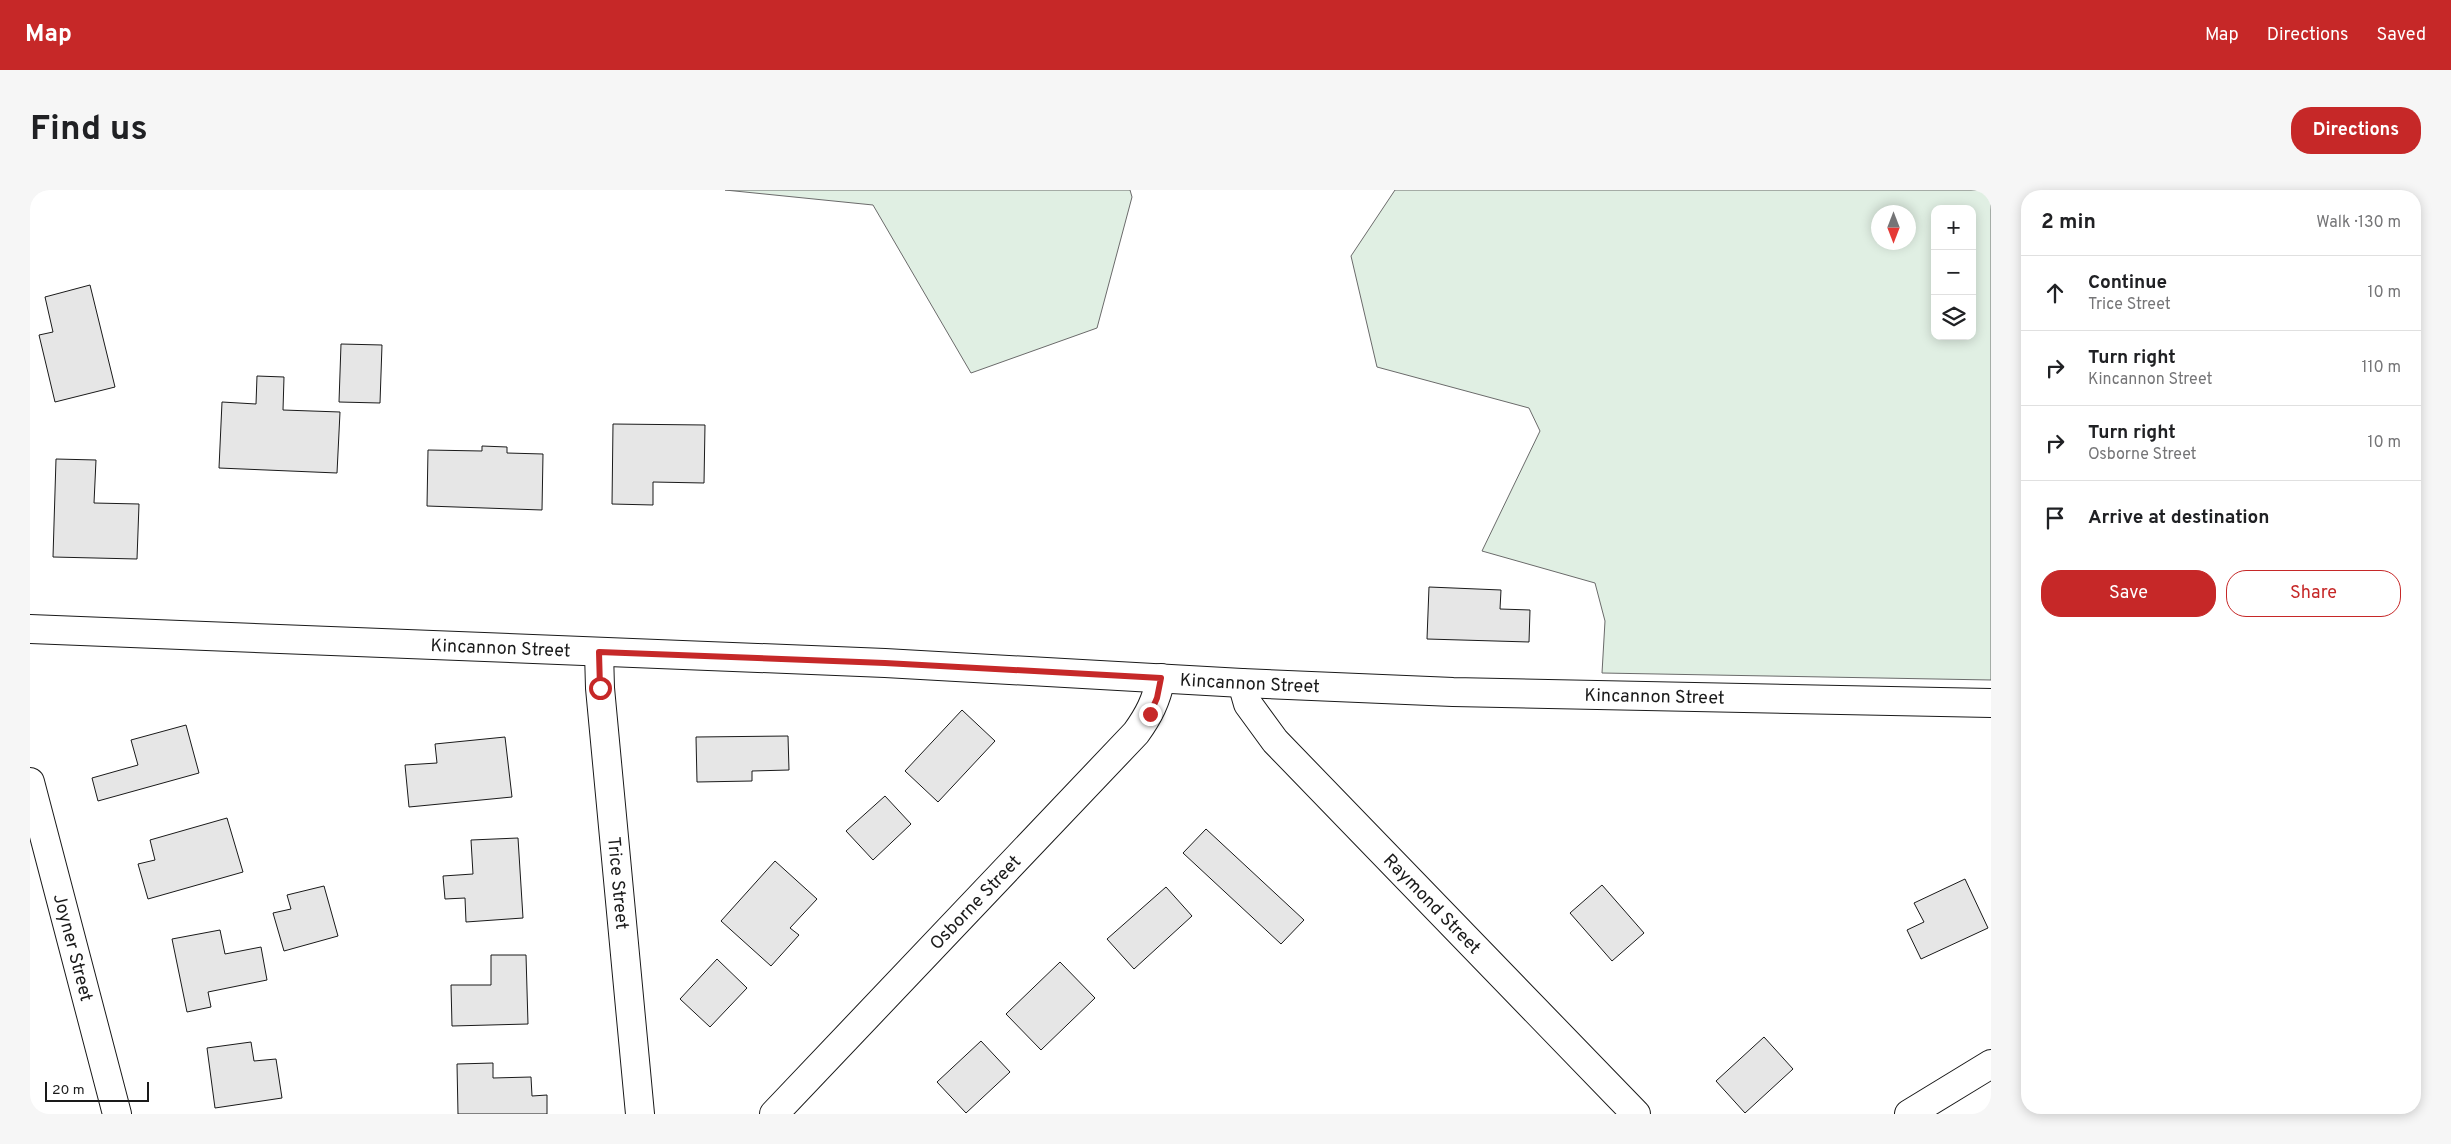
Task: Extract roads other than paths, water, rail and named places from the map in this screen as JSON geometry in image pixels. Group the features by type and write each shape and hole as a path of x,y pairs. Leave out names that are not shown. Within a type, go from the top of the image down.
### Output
{"street":[{"name":"Kincannon Street","path":"30,629 885,663 1242,683 1453,692 1991,703"},
{"name":"Trice Street","path":"599,652 602,708 640,1114"},
{"name":"Osborne Street","path":"774,1114 1136,733 1153,706 1161,678"},
{"name":"Raymond Street","path":"1242,683 1248,704 1275,741 1636,1114"},
{"name":"Joyner Street","path":"30,782 117,1114"},
{"path":"1909,1114 1991,1064"}]}
